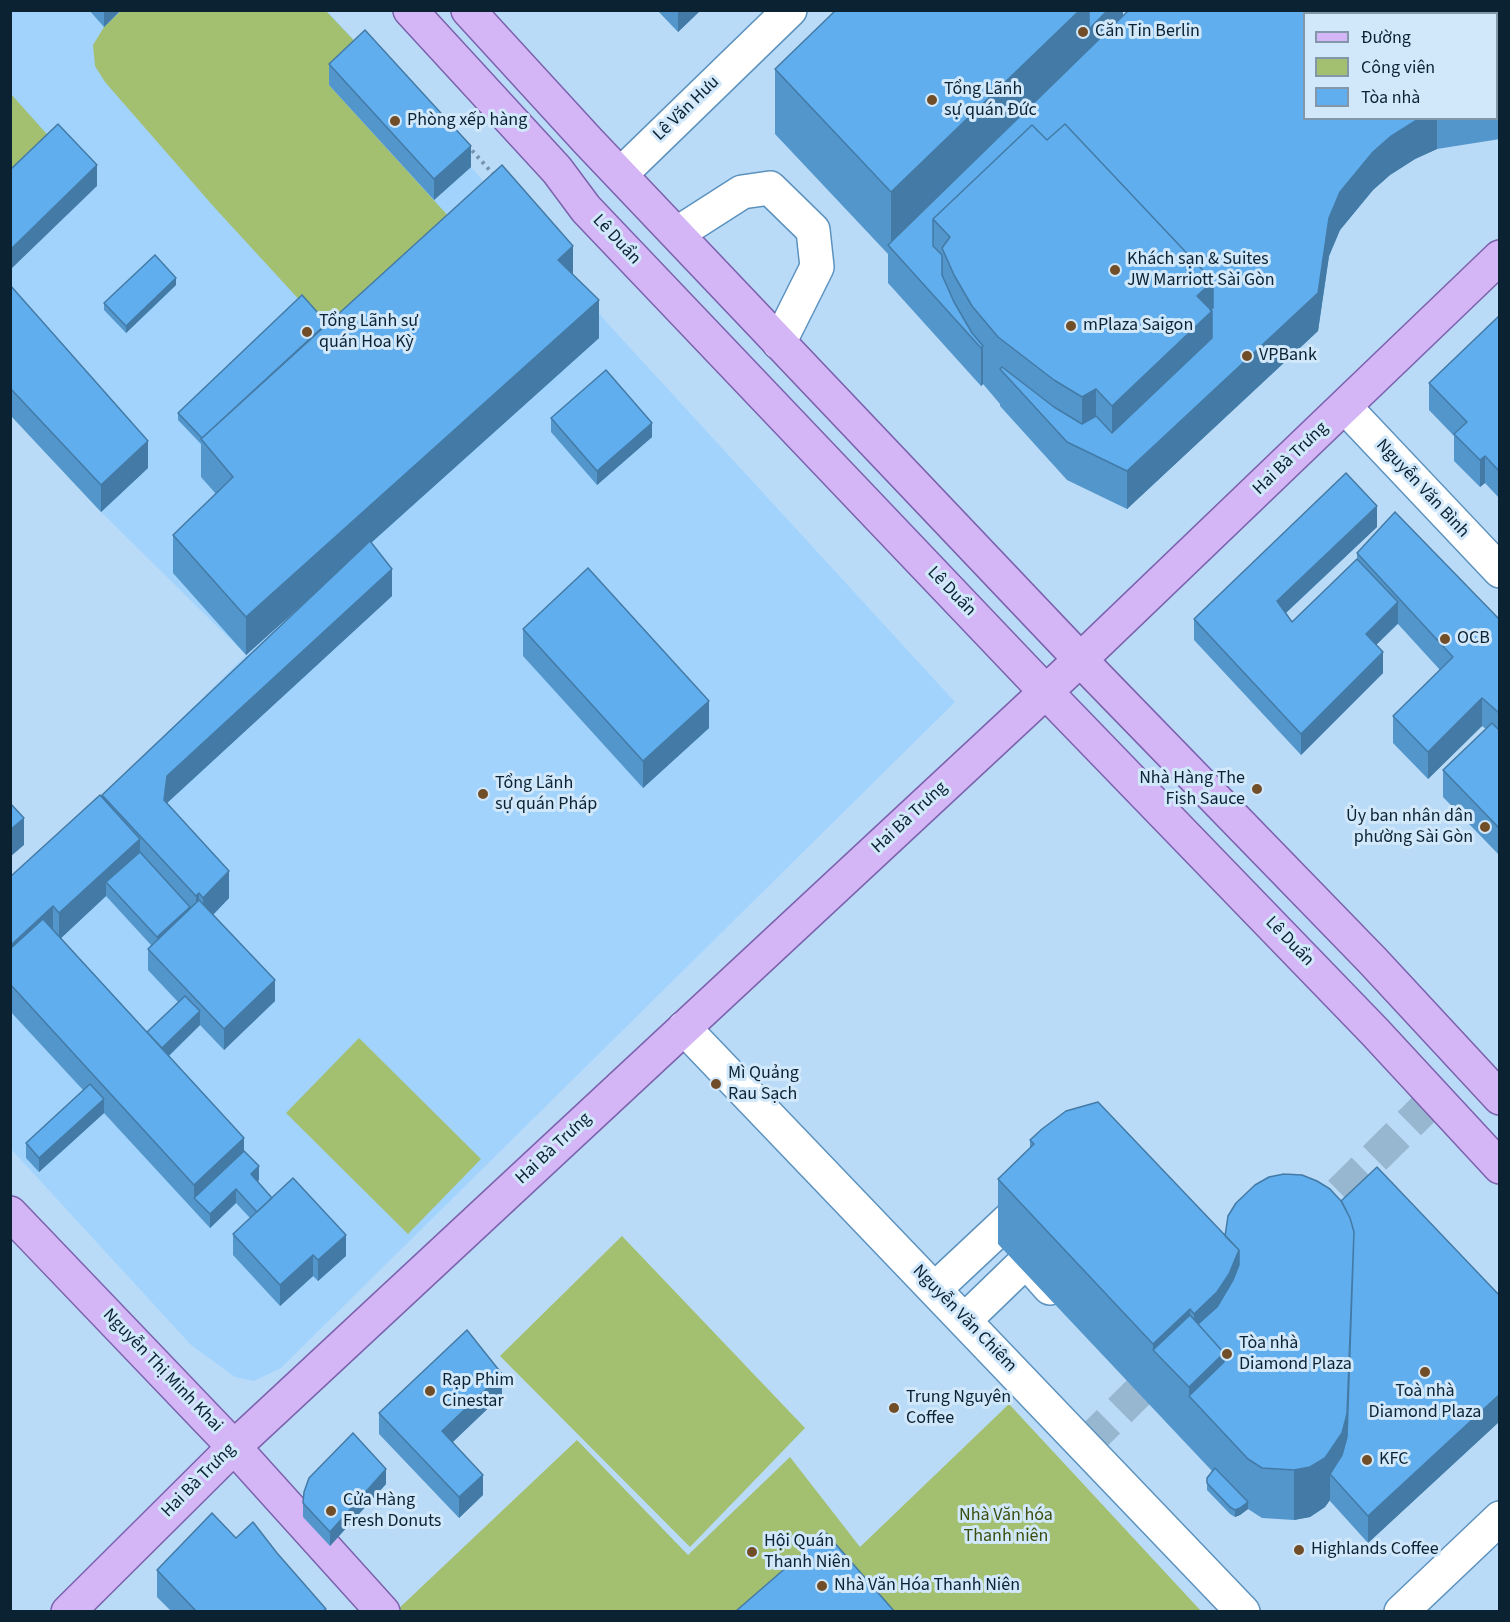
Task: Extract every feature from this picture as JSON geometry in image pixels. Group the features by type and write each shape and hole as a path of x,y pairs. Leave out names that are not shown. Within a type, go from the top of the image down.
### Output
{"main road":[{"name":"Lê Duẩn","path":"410,10 557,170 586,209 1046,692 1238,888 1500,1167"},
{"path":"468,10 779,343 1372,960 1500,1098"},
{"name":"Lê Văn Hưu","path":"586,209 621,174"},
{"name":"Hai Bà Trưng","path":"68,1611 234,1447 1046,692 1500,257"},
{"path":"770,404 804,369"},
{"path":"1238,888 1271,857"},
{"path":"1374,1031 1407,999"},
{"name":"Nguyễn Thị Minh Khai","path":"10,1213 234,1447 383,1611"}],"street":[{"name":"Lê Văn Hưu","path":"621,174 790,10"},
{"path":"678,233 742,192 770,188 813,230 817,267 779,343"},
{"name":"Nguyễn Văn Bình","path":"1345,407 1500,572"},
{"name":"Nguyễn Văn Chiêm","path":"684,1028 1243,1611"},
{"path":"935,1289 1030,1199"},
{"path":"965,1320 1026,1261 1071,1313"},
{"path":"1401,1611 1500,1518"}],"path":[{"path":"464,151 468,146 499,180"}],"shaded area":[{"name":"Tổng Lãnh sự quán Pháp","path":"11,11 327,11 471,167 610,326 955,702 281,1368 254,1381 235,1377 191,1345 11,1149 11,885 246,655 101,512 11,415"}],"green space":[{"path":"121,11 326,11 365,52 329,85 450,218 327,330 214,207 105,82 95,66 93,45 104,27"},
{"path":"11,94 53,141 11,181"},
{"path":"359,1038 481,1159 408,1234 286,1113"},
{"path":"622,1236 805,1428 690,1547 500,1356"},
{"name":"Nhà Văn hóa Thanh niên","path":"1009,1404 1201,1611 395,1612 577,1440 688,1555 790,1457 860,1547"}],"building":[{"path":"836,10 1080,10 891,192 775,69"},
{"path":"1089,10 1108,10 1089,29"},
{"path":"1129,10 1451,10 1452,12 1303,12 1303,120 1417,120 1390,137 1373,152 1340,192 1329,218 1318,293 1127,471 1067,442 1000,369 1002,367 1054,407 1082,424 1096,416 1112,433 1212,338 1212,311 1210,310 1213,308 1213,281 1065,124 1047,140 1032,125 933,219 933,246 942,255 942,275 954,302 972,333 983,346 981,348 888,245"},
{"path":"1476,10 1500,10 1500,36 1498,34 1498,12 1478,12"},
{"name":"Phòng xếp hàng","path":"365,30 471,146 434,179 329,64"},
{"path":"1498,60 1500,63 1500,101 1498,101"},
{"path":"58,124 97,165 10,250 10,170"},
{"name":"mPlaza Saigon","path":"1065,124 1213,281 1197,296 1212,311 1112,406 1096,389 1082,397 1054,380 998,337 972,306 954,275 942,248 950,237 933,219 1032,125 1047,140"},
{"name":"Tổng Lãnh sự quán Hoa Kỳ","path":"502,165 573,246 558,260 599,300 246,617 173,535 233,477 201,439"},
{"path":"155,255 176,278 126,326 104,303"},
{"path":"10,285 148,441 101,485 10,388"},
{"path":"302,295 327,323 202,438 178,413"},
{"path":"1500,315 1500,472 1485,456 1480,460 1454,434 1467,422 1429,383"},
{"path":"606,370 652,423 597,471 551,418"},
{"path":"1346,473 1377,506 1277,601 1292,622 1357,559 1398,602 1366,634 1383,652 1301,734 1194,619"},
{"path":"1395,512 1500,620 1500,711 1498,712 1482,698 1428,752 1393,716 1453,657 1357,553"},
{"path":"370,541 392,569 167,776 164,800 229,871 203,898 199,893 196,896 102,795"},
{"path":"588,568 709,701 643,761 523,629"},
{"path":"1492,723 1500,731 1500,829 1443,770"},
{"path":"100,795 140,839 59,913 53,906 10,946 10,877"},
{"path":"10,803 24,818 10,830"},
{"path":"140,852 190,907 157,937 106,882"},
{"path":"199,900 275,980 224,1029 148,949"},
{"path":"43,919 244,1138 194,1185 10,984 10,949"},
{"path":"185,996 200,1011 162,1048 147,1032"},
{"path":"90,1084 104,1099 39,1158 26,1143"},
{"path":"1098,1102 1239,1250 1229,1274 1217,1292 1194,1314 1190,1309 1153,1344 998,1179 1034,1144 1030,1140 1042,1129 1066,1111"},
{"path":"244,1151 259,1166 251,1174 272,1198 257,1212 236,1189 210,1214 194,1198"},
{"name":"Toà nhà Diamond Plaza","path":"1377,1167 1500,1296 1500,1394 1368,1516 1330,1474 1342,1455 1347,1437 1354,1232 1341,1201"},
{"path":"1284,1174 1302,1175 1330,1189 1342,1202 1354,1232 1347,1414 1342,1433 1325,1458 1310,1467 1294,1470 1262,1468 1248,1459 1189,1396 1224,1362 1224,1353 1198,1324 1217,1307 1239,1265 1239,1250 1225,1236 1228,1216 1236,1203 1255,1185 1269,1177"},
{"path":"293,1178 346,1235 318,1260 313,1255 280,1285 233,1234"},
{"path":"1190,1315 1224,1353 1189,1387 1153,1350"},
{"path":"467,1330 502,1374 442,1431 483,1475 459,1497 379,1413"},
{"path":"353,1433 386,1469 330,1532 303,1503 304,1492 309,1478"},
{"path":"1215,1468 1248,1502 1235,1510 1230,1507 1207,1483 1207,1478"},
{"path":"212,1513 236,1538 253,1522 326,1609 323,1611 196,1611 157,1570"},
{"path":"826,1533 894,1611 736,1611"}],"tunnel":[{"path":"1305,1227 1436,1097"},
{"path":"1085,1445 1171,1360"}],"place":[{"name":"Căn Tin Berlin","path":"1083,32"},
{"name":"Tổng Lãnh sự quán Đức","path":"932,100"},
{"name":"Phòng xếp hàng","path":"395,121"},
{"name":"Khách sạn & Suites JW Marriott Sài Gòn","path":"1115,270"},
{"name":"mPlaza Saigon","path":"1071,326"},
{"name":"Tổng Lãnh sự quán Hoa Kỳ","path":"307,332"},
{"name":"VPBank","path":"1247,356"},
{"name":"OCB","path":"1445,639"},
{"name":"Nhà Hàng The Fish Sauce","path":"1257,789"},
{"name":"Tổng Lãnh sự quán Pháp","path":"483,794"},
{"name":"Ủy ban nhân dân phường Sài Gòn","path":"1485,827"},
{"name":"Mì Quảng Rau Sạch","path":"716,1084"},
{"name":"Tòa nhà Diamond Plaza","path":"1227,1354"},
{"name":"Toà nhà Diamond Plaza","path":"1425,1372"},
{"name":"Rạp Phim Cinestar","path":"430,1391"},
{"name":"Trung Nguyên Coffee","path":"894,1408"},
{"name":"KFC","path":"1367,1460"},
{"name":"Cửa Hàng Fresh Donuts","path":"331,1511"},
{"name":"Highlands Coffee","path":"1299,1550"},
{"name":"Hội Quán Thanh Niên","path":"752,1552"},
{"name":"Nhà Văn Hóa Thanh Niên","path":"822,1586"}]}
